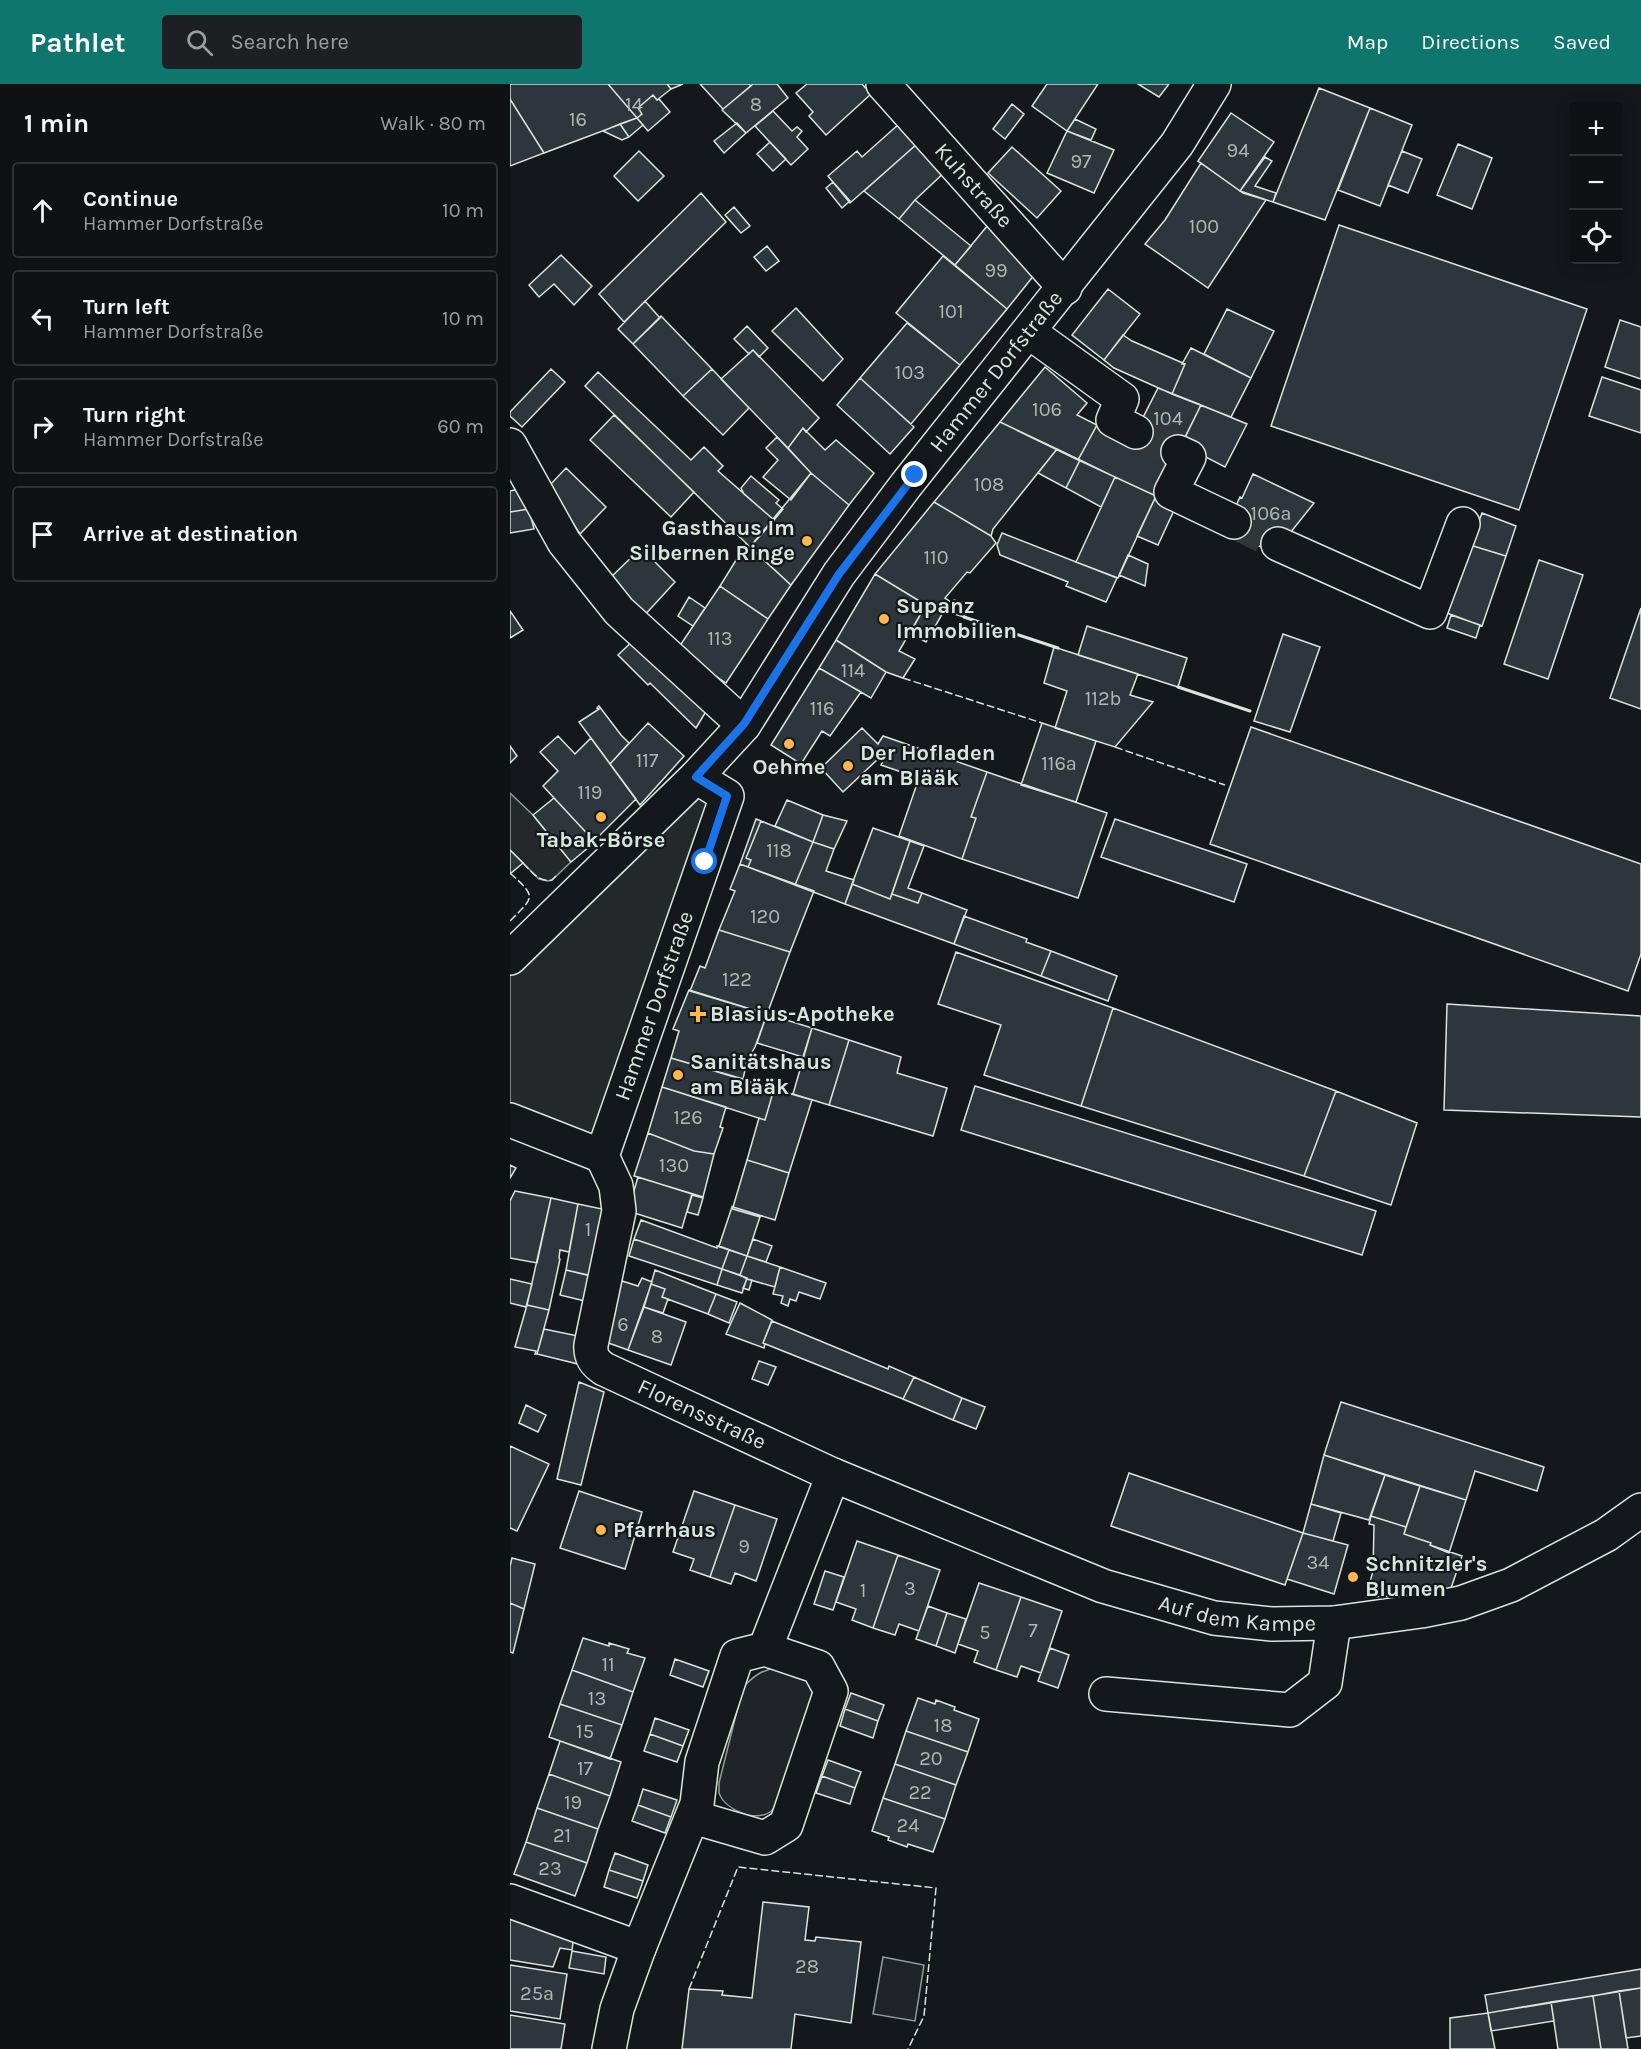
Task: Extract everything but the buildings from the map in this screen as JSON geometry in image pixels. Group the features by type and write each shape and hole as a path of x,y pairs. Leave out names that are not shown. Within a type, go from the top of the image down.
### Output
{"street":[{"name":"Kuhstraße","path":"883,84 1065,288"},
{"name":"Hammer Dorfstraße","path":"510,958 696,777 744,724 839,574 906,485 1178,144 1214,84"},
{"path":"1029,332 1122,399 1113,420 1136,432"},
{"path":"510,445 564,542 619,611 744,724"},
{"path":"1178,452 1189,457 1171,492 1234,522"},
{"path":"1278,544 1430,612 1463,524"},
{"name":"Hammer Dorfstraße","path":"602,1156 727,796 696,777"},
{"path":"510,1120 602,1156"},
{"name":"Florensstraße","path":"602,1156 616,1186 619,1211 590,1352 595,1363 833,1475"},
{"path":"765,1649 833,1475"},
{"name":"Auf dem Kampe","path":"833,1475 1114,1589 1214,1618 1272,1624 1334,1623 1461,1603 1512,1585 1606,1535 1641,1510"},
{"path":"1106,1694 1290,1710 1325,1683 1334,1623"},
{"path":"609,2049 617,2009 639,1948 693,1817 697,1804 702,1762 737,1656 765,1649 818,1667 831,1690 786,1825 765,1838 693,1817"},
{"path":"510,1901 639,1948"}],"shaded area":[{"path":"696,777 727,796 602,1156 510,1120 510,958"},
{"path":"510,793 533,815 571,862 552,880 539,879 510,850"},
{"path":"776,1668 805,1677 813,1694 779,1801 770,1812 764,1815 749,1815 727,1805 719,1793 719,1783 743,1687 766,1670"},
{"path":"883,1957 924,1965 915,2021 873,2014"}],"tunnel":[{"path":"1136,432 1178,452"},
{"path":"1234,522 1278,544"}],"fence":[{"path":"903,678 1042,723"},
{"path":"1115,747 1225,785"},
{"path":"523,863 543,880 552,880 558,874"},
{"path":"510,921 528,902 529,897 525,888 511,874"},
{"path":"689,1989 738,1867 936,1888 924,2016 908,2049"}],"wall":[{"path":"964,617 1058,648"},
{"path":"1178,687 1250,711"}],"place":[{"name":"Gasthaus Im Silbernen Ringe","path":"807,541"},
{"name":"Supanz Immobilien","path":"884,619"},
{"name":"Oehme","path":"789,744"},
{"name":"Der Hofladen am Blääk","path":"848,766"},
{"name":"Tabak-Börse","path":"601,817"},
{"name":"Blasius-Apotheke","path":"698,1014"},
{"name":"Sanitätshaus am Blääk","path":"678,1075"},
{"name":"Pfarrhaus","path":"601,1530"},
{"name":"Schnitzler's Blumen","path":"1353,1577"}],"route":[{"path":"705,862 727,796 696,777 744,724 839,574 915,475"}]}
